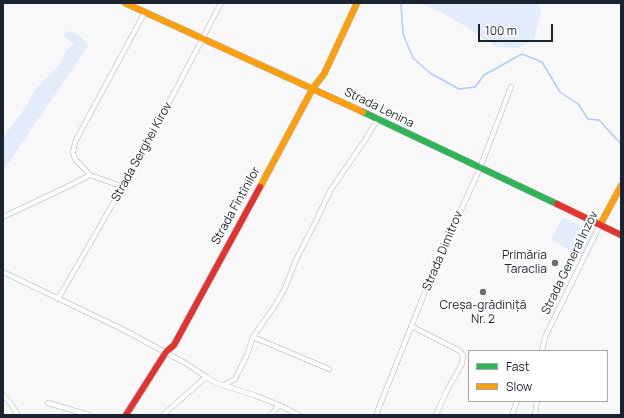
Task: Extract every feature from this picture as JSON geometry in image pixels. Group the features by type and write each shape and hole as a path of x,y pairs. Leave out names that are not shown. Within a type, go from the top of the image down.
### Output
{"street":[{"name":"Strada Lenina","path":"125,3 313,88 377,120 621,235"},
{"name":"Strada Serghei Kirov","path":"58,299 124,186 167,108 221,3"},
{"name":"Strada Fîntînilor","path":"126,415 166,352 174,345 313,88 324,74 357,3"},
{"path":"124,186 90,175 75,159 73,154 76,140 145,12"},
{"name":"Strada Dimitrov","path":"376,415 411,326 480,168 510,87"},
{"path":"224,385 235,379 247,355 253,337 276,304 285,288 296,260 330,190 377,120"},
{"path":"3,217 90,175"},
{"name":"Strada General Inzov","path":"542,350 545,337 600,225 621,186"},
{"path":"3,272 122,329 166,352 206,377 279,405 299,415"},
{"path":"411,326 462,353 464,361 436,415"},
{"path":"253,337 329,369"},
{"path":"163,415 206,377"},
{"path":"3,395 18,415"},
{"path":"512,415 517,402"},
{"path":"535,415 537,402"},
{"path":"48,403 89,415"},
{"path":"271,415 279,405"}],"shaded area":[{"path":"423,3 538,3 541,11 534,41 517,48 496,47 460,23 437,10 423,5"},
{"path":"69,31 79,35 88,46 3,171 3,137 25,108 34,91 61,63 66,51 74,44 63,35"},
{"path":"563,217 594,232 581,257 551,239"}],"waterway":[{"path":"401,3 403,34 413,58 430,73 459,89 475,87 484,75 522,54 542,62 560,92 578,104 588,119 599,120 621,144"}],"traffic: fast":[{"path":"363,112 557,204"}],"traffic: slow":[{"path":"125,3 363,112"},
{"path":"260,187 313,88 324,74 357,3"},
{"path":"600,225 621,186"}],"traffic: jam":[{"path":"126,415 166,352 174,345 260,187"},
{"path":"557,204 621,235"}],"place":[{"name":"Primăria Taraclia","path":"555,263"},
{"name":"Creșa-grădiniță Nr. 2","path":"483,292"}]}
